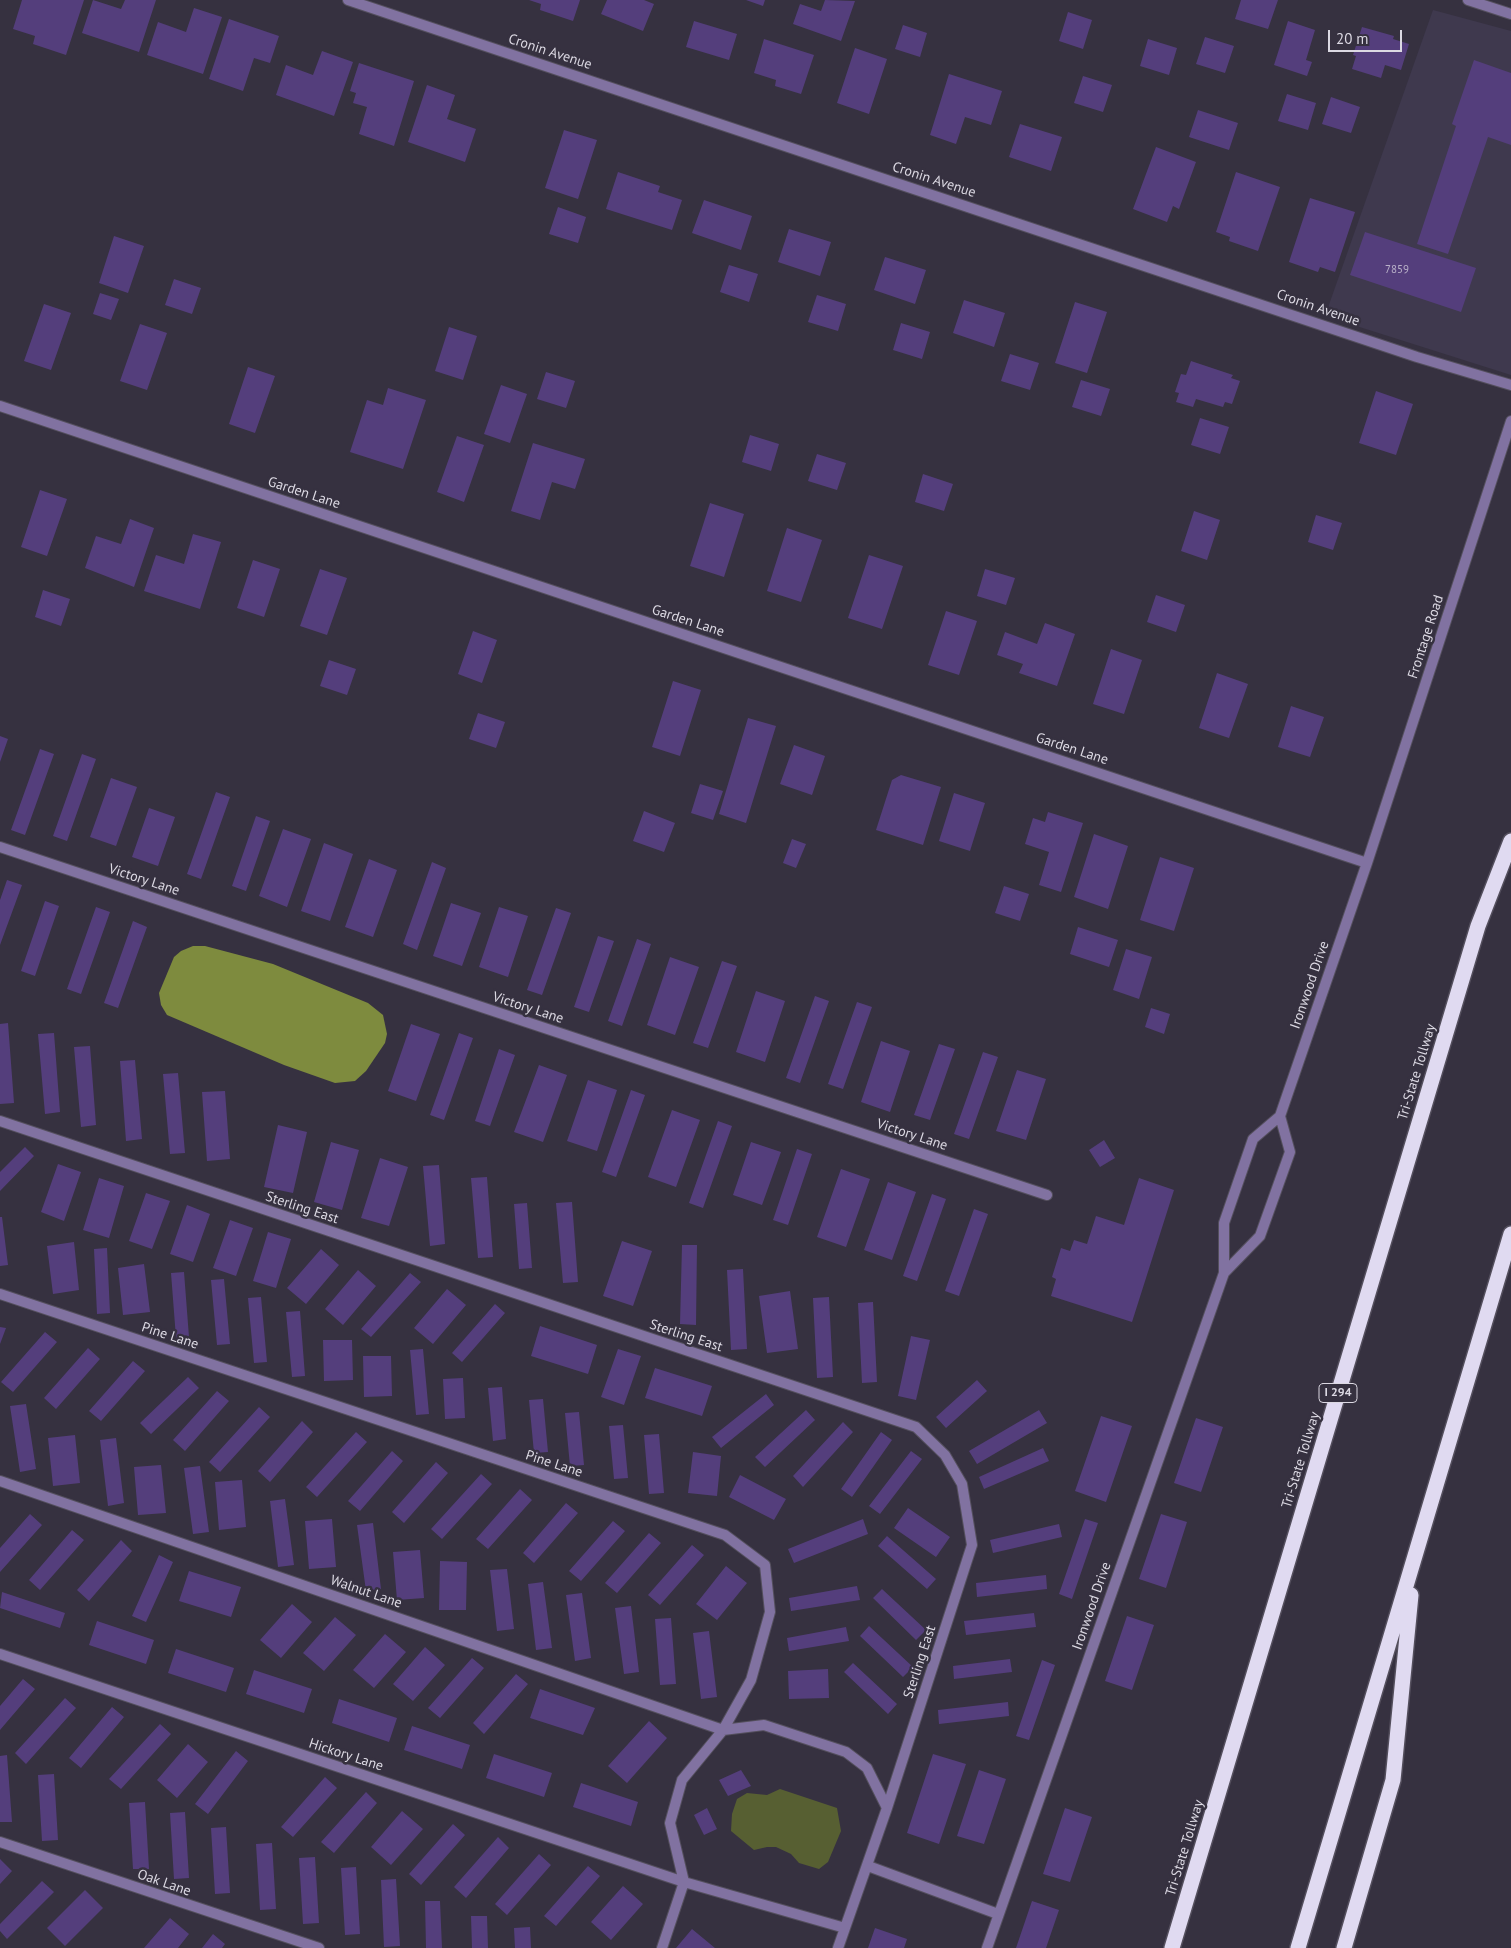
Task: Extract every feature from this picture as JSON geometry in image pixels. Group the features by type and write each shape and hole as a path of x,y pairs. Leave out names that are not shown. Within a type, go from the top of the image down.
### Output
{"highway":[{"name":"Tri-State Tollway","path":"1172,1948 1478,926 1511,841"},
{"path":"1298,1948 1511,1234"},
{"path":"1344,1948 1393,1780 1414,1562"}],"street":[{"name":"Cronin Avenue","path":"348,0 1417,357 1511,385"},
{"path":"1468,0 1511,14"},
{"name":"Garden Lane","path":"0,406 1367,863"},
{"name":"Frontage Road","path":"1367,863 1511,421"},
{"name":"Victory Lane","path":"0,847 1048,1195"},
{"name":"Ironwood Drive","path":"987,1948 1224,1273 1224,1223 1254,1139 1280,1116 1367,863"},
{"name":"Ironwood Drive","path":"1224,1273 1260,1236 1290,1152 1280,1116"},
{"name":"Sterling East","path":"0,1121 916,1427 945,1455 962,1484 972,1545 868,1866 838,1948"},
{"name":"Pine Lane","path":"0,1294 725,1535 765,1565 770,1612 751,1680 724,1730 682,1780 670,1824 684,1882"},
{"name":"Walnut Lane","path":"0,1481 724,1730"},
{"name":"Hickory Lane","path":"0,1654 684,1882 845,1928"},
{"path":"724,1730 764,1726 846,1752 867,1768 887,1808"},
{"name":"Oak Lane","path":"0,1842 319,1948"},
{"path":"868,1866 998,1914"},
{"path":"662,1948 684,1882"}],"shaded area":[{"path":"1433,10 1511,31 1511,375 1325,316"},
{"path":"193,946 205,946 273,964 368,1003 383,1015 387,1034 385,1043 366,1071 355,1081 335,1083 284,1065 167,1015 161,1005 159,993 174,957 181,951"},
{"path":"780,1789 837,1808 841,1831 828,1862 819,1869 799,1863 791,1854 776,1847 754,1850 731,1831 732,1814 737,1799 747,1793 767,1795"}],"building":[{"path":"22,0 84,0 66,55 33,44 35,36 13,29"},
{"path":"93,0 121,9 125,0 156,0 139,52 82,33"},
{"path":"529,0 580,0 573,21 540,10 541,4"},
{"path":"607,0 644,0 654,4 643,31 601,14"},
{"path":"746,0 765,0 763,6"},
{"path":"825,0 855,1 841,41 793,24 800,4 821,11"},
{"path":"1241,0 1278,0 1268,29 1235,19"},
{"path":"194,8 222,17 203,74 147,55 158,22 186,32"},
{"path":"1068,12 1092,20 1083,49 1059,41"},
{"path":"229,19 279,36 270,63 254,58 243,91 209,79"},
{"path":"694,21 737,34 729,60 686,47"},
{"path":"1288,21 1315,30 1306,60 1312,62 1307,76 1274,65"},
{"path":"903,25 927,33 920,57 895,49"},
{"path":"1362,27 1394,36 1393,39 1409,44 1401,70 1385,65 1381,78 1352,69 1356,56 1353,55"},
{"path":"1205,37 1234,46 1225,73 1196,64"},
{"path":"764,39 814,55 801,94 775,86 776,80 754,73"},
{"path":"1148,39 1177,48 1169,75 1140,66"},
{"path":"855,48 887,59 869,114 837,103"},
{"path":"322,51 353,62 334,116 276,95 286,65 313,75"},
{"path":"1474,60 1511,73 1511,145 1488,137 1448,254 1417,244 1456,126 1452,124"},
{"path":"359,63 414,81 394,146 359,134 367,107 353,103 356,93 350,91"},
{"path":"949,74 1002,91 991,125 965,117 956,144 930,135"},
{"path":"1083,76 1112,85 1103,112 1074,103"},
{"path":"427,85 455,95 447,119 476,129 465,162 408,142"},
{"path":"1287,94 1316,103 1308,130 1278,121"},
{"path":"1331,97 1360,107 1351,133 1322,124"},
{"path":"1198,110 1238,123 1229,150 1189,137"},
{"path":"1020,124 1062,137 1051,171 1009,157"},
{"path":"564,130 597,140 578,199 545,188"},
{"path":"1156,147 1196,162 1179,209 1173,206 1167,222 1133,209"},
{"path":"618,172 660,186 658,192 682,200 672,230 606,209"},
{"path":"1236,172 1280,187 1258,251 1229,241 1230,237 1216,232"},
{"path":"1310,198 1355,212 1335,272 1320,267 1318,272 1289,262"},
{"path":"704,200 752,216 741,250 692,233"},
{"path":"558,207 586,217 578,243 549,234"},
{"path":"789,229 831,242 820,276 778,262"},
{"path":"1365,232 1476,268 1461,312 1350,275"},
{"path":"114,236 144,246 128,293 99,283"},
{"path":"885,257 926,270 915,304 874,290"},
{"path":"729,265 758,274 749,302 720,292"},
{"path":"174,279 201,288 192,314 165,305"},
{"path":"100,293 119,299 111,320 93,314"},
{"path":"817,295 846,304 838,331 808,322"},
{"path":"964,300 1005,313 994,347 953,333"},
{"path":"1075,302 1107,312 1087,373 1055,363"},
{"path":"44,304 71,313 51,370 24,361"},
{"path":"901,323 930,332 922,359 893,350"},
{"path":"140,324 167,333 147,390 120,381"},
{"path":"449,327 477,336 463,380 435,371"},
{"path":"1010,354 1039,363 1030,390 1001,381"},
{"path":"1191,361 1233,375 1231,378 1240,381 1232,404 1225,402 1223,407 1196,399 1193,407 1176,402 1179,393 1175,392 1181,374 1186,375"},
{"path":"248,367 275,376 255,433 229,424"},
{"path":"546,372 575,381 566,408 537,399"},
{"path":"1081,380 1110,389 1101,416 1072,407"},
{"path":"501,385 527,394 510,443 484,434"},
{"path":"388,388 426,400 403,469 350,452 367,400 383,405"},
{"path":"1376,391 1413,404 1396,455 1359,443"},
{"path":"1200,418 1229,427 1220,454 1191,445"},
{"path":"750,435 779,444 771,471 742,462"},
{"path":"457,436 484,445 464,502 437,492"},
{"path":"533,443 585,459 575,489 552,482 540,520 511,511"},
{"path":"817,454 846,463 837,490 808,481"},
{"path":"923,474 953,484 944,511 915,502"},
{"path":"40,490 67,499 47,556 21,547"},
{"path":"710,503 744,514 724,577 690,566"},
{"path":"1194,511 1220,520 1207,560 1181,551"},
{"path":"1316,515 1342,523 1333,550 1308,542"},
{"path":"130,519 154,528 134,587 85,568 96,536 121,544"},
{"path":"787,528 822,540 801,602 767,591"},
{"path":"193,534 221,542 200,609 144,591 156,555 184,564"},
{"path":"869,555 903,566 882,629 848,618"},
{"path":"253,560 280,569 264,617 237,608"},
{"path":"320,569 347,578 327,635 300,626"},
{"path":"985,569 1015,578 1006,605 977,596"},
{"path":"43,590 70,599 61,626 35,617"},
{"path":"1156,595 1185,605 1176,632 1147,622"},
{"path":"946,611 977,621 959,675 928,665"},
{"path":"1045,623 1075,634 1057,686 1019,673 1023,664 997,655 1005,632 1037,644"},
{"path":"473,631 497,640 482,683 458,674"},
{"path":"1111,649 1142,660 1124,714 1093,704"},
{"path":"329,660 356,669 347,695 320,686"},
{"path":"1217,673 1248,684 1229,738 1199,728"},
{"path":"673,681 701,690 680,756 652,747"},
{"path":"1291,706 1324,717 1310,757 1278,747"},
{"path":"478,713 505,722 496,748 469,739"},
{"path":"748,718 776,726 746,823 719,814"},
{"path":"0,736 8,739 0,762"},
{"path":"794,745 825,756 812,795 780,784"},
{"path":"40,749 54,754 25,835 11,830"},
{"path":"82,754 96,759 67,841 53,836"},
{"path":"901,775 941,787 923,845 876,830 892,780"},
{"path":"111,778 137,787 116,846 90,837"},
{"path":"700,784 723,791 713,820 691,813"},
{"path":"216,792 230,797 201,879 187,874"},
{"path":"954,793 985,803 970,851 939,841"},
{"path":"149,808 175,817 158,866 132,857"},
{"path":"644,811 675,823 664,852 633,841"},
{"path":"1048,812 1083,823 1061,892 1039,885 1049,852 1025,844 1033,818 1045,822"},
{"path":"256,816 270,821 246,891 232,886"},
{"path":"283,829 311,839 287,907 259,896"},
{"path":"1094,834 1128,846 1108,909 1074,897"},
{"path":"792,839 806,844 796,868 783,863"},
{"path":"324,843 353,854 330,921 301,911"},
{"path":"1160,857 1194,868 1174,931 1140,920"},
{"path":"369,859 397,870 373,937 345,927"},
{"path":"432,862 446,868 417,950 403,944"},
{"path":"7,880 22,885 0,945 0,900"},
{"path":"1004,886 1029,894 1020,921 995,913"},
{"path":"45,901 59,906 35,976 21,971"},
{"path":"451,903 481,913 462,966 433,956"},
{"path":"96,907 110,912 81,994 67,989"},
{"path":"499,907 528,916 508,977 479,967"},
{"path":"556,908 571,913 542,995 527,990"},
{"path":"133,921 147,927 118,1008 104,1003"},
{"path":"1078,927 1118,940 1109,967 1070,954"},
{"path":"598,936 614,941 589,1012 574,1007"},
{"path":"637,939 651,944 622,1026 608,1021"},
{"path":"1126,949 1152,957 1139,999 1113,990"},
{"path":"670,957 699,967 675,1035 647,1025"},
{"path":"722,961 737,966 708,1048 693,1043"},
{"path":"756,991 785,1001 765,1062 736,1052"},
{"path":"815,996 829,1001 800,1083 786,1078"},
{"path":"857,1002 872,1007 843,1089 828,1084"},
{"path":"1151,1008 1170,1014 1164,1034 1145,1027"},
{"path":"8,1023 14,1103 0,1104 0,1024"},
{"path":"411,1024 440,1034 416,1101 388,1091"},
{"path":"54,1033 60,1112 45,1114 38,1034"},
{"path":"459,1033 473,1038 444,1120 430,1115"},
{"path":"881,1041 910,1051 890,1112 861,1102"},
{"path":"939,1044 955,1049 930,1120 914,1115"},
{"path":"90,1046 96,1125 81,1127 74,1047"},
{"path":"499,1049 515,1055 490,1126 475,1121"},
{"path":"983,1052 998,1057 969,1139 954,1134"},
{"path":"135,1060 142,1139 126,1141 120,1061"},
{"path":"539,1065 567,1075 543,1142 514,1132"},
{"path":"1017,1070 1046,1079 1026,1140 996,1131"},
{"path":"178,1073 185,1153 170,1154 163,1074"},
{"path":"588,1080 617,1090 597,1151 567,1141"},
{"path":"631,1090 645,1095 616,1177 602,1172"},
{"path":"225,1091 230,1159 207,1161 202,1092"},
{"path":"672,1110 700,1120 676,1187 648,1177"},
{"path":"718,1121 732,1126 703,1208 689,1203"},
{"path":"278,1125 307,1132 293,1193 264,1187"},
{"path":"1104,1140 1115,1158 1100,1167 1089,1150"},
{"path":"331,1142 359,1150 342,1210 314,1202"},
{"path":"751,1142 781,1152 762,1205 733,1195"},
{"path":"25,1147 34,1156 0,1191 0,1172"},
{"path":"797,1149 812,1154 788,1225 773,1220"},
{"path":"380,1158 408,1167 389,1226 361,1218"},
{"path":"58,1164 81,1172 64,1221 41,1212"},
{"path":"439,1165 445,1244 430,1246 423,1166"},
{"path":"841,1169 870,1179 846,1247 817,1237"},
{"path":"487,1177 493,1257 478,1258 471,1178"},
{"path":"99,1178 124,1186 109,1238 83,1230"},
{"path":"1139,1178 1174,1190 1132,1322 1051,1296 1056,1279 1052,1277 1061,1248 1070,1251 1074,1240 1087,1244 1096,1216 1124,1225"},
{"path":"888,1182 916,1192 892,1260 864,1250"},
{"path":"146,1193 170,1201 152,1249 129,1241"},
{"path":"932,1194 946,1199 917,1281 903,1276"},
{"path":"572,1202 578,1282 563,1283 556,1203"},
{"path":"527,1203 532,1268 519,1269 514,1204"},
{"path":"187,1205 210,1214 193,1262 170,1254"},
{"path":"974,1209 988,1214 959,1296 945,1291"},
{"path":"0,1217 2,1217 8,1265 0,1266"},
{"path":"230,1220 253,1228 236,1276 213,1268"},
{"path":"268,1232 291,1239 276,1288 253,1281"},
{"path":"622,1241 652,1251 633,1306 603,1296"},
{"path":"74,1242 79,1290 53,1294 47,1246"},
{"path":"682,1245 697,1245 696,1325 680,1324"},
{"path":"107,1248 110,1313 97,1314 94,1249"},
{"path":"321,1249 339,1265 306,1304 287,1288"},
{"path":"144,1264 150,1312 123,1315 118,1268"},
{"path":"743,1269 747,1349 731,1350 727,1270"},
{"path":"358,1270 376,1286 343,1325 325,1309"},
{"path":"184,1272 189,1337 176,1338 171,1273"},
{"path":"410,1273 421,1282 371,1337 361,1329"},
{"path":"224,1279 230,1344 217,1345 211,1280"},
{"path":"447,1289 466,1305 433,1344 414,1328"},
{"path":"790,1291 798,1349 767,1353 759,1296"},
{"path":"261,1297 267,1362 254,1363 248,1298"},
{"path":"829,1297 833,1377 817,1378 813,1298"},
{"path":"873,1302 877,1382 862,1383 858,1303"},
{"path":"495,1304 505,1313 462,1362 452,1353"},
{"path":"300,1311 305,1376 292,1377 286,1312"},
{"path":"540,1326 597,1345 588,1374 531,1356"},
{"path":"0,1327 6,1328 0,1344"},
{"path":"45,1332 57,1342 13,1392 1,1382"},
{"path":"911,1336 930,1340 916,1400 898,1396"},
{"path":"323,1340 352,1340 353,1380 324,1381"},
{"path":"88,1348 100,1359 56,1409 44,1398"},
{"path":"423,1349 429,1414 416,1415 410,1350"},
{"path":"618,1349 641,1356 624,1405 601,1397"},
{"path":"363,1356 391,1356 392,1396 364,1397"},
{"path":"133,1361 145,1371 101,1421 89,1411"},
{"path":"655,1368 712,1386 702,1416 645,1398"},
{"path":"188,1377 199,1388 151,1434 140,1423"},
{"path":"463,1378 465,1418 445,1419 443,1379"},
{"path":"977,1380 987,1391 946,1428 936,1417"},
{"path":"502,1387 506,1439 493,1441 488,1388"},
{"path":"217,1391 229,1401 185,1451 173,1440"},
{"path":"766,1394 774,1405 721,1448 712,1437"},
{"path":"543,1399 548,1452 534,1453 529,1400"},
{"path":"26,1404 36,1469 20,1472 10,1406"},
{"path":"259,1407 270,1417 220,1472 209,1462"},
{"path":"806,1410 815,1420 765,1467 755,1457"},
{"path":"1039,1410 1047,1423 977,1464 969,1451"},
{"path":"579,1412 584,1465 570,1466 565,1413"},
{"path":"1101,1416 1132,1426 1106,1502 1075,1491"},
{"path":"1196,1418 1223,1427 1201,1492 1174,1483"},
{"path":"302,1421 313,1432 270,1482 258,1471"},
{"path":"843,1422 853,1432 803,1487 793,1476"},
{"path":"623,1425 628,1478 614,1479 609,1426"},
{"path":"356,1432 367,1442 317,1497 306,1487"},
{"path":"881,1432 892,1440 852,1497 841,1489"},
{"path":"659,1434 664,1493 649,1494 644,1435"},
{"path":"75,1435 80,1483 53,1486 48,1438"},
{"path":"116,1438 124,1503 108,1506 100,1440"},
{"path":"1043,1448 1049,1461 984,1489 979,1477"},
{"path":"392,1451 403,1461 360,1511 348,1501"},
{"path":"911,1451 922,1459 880,1514 869,1506"},
{"path":"693,1452 721,1456 717,1496 688,1493"},
{"path":"436,1462 448,1473 404,1523 392,1512"},
{"path":"161,1465 166,1513 138,1515 134,1467"},
{"path":"200,1466 209,1532 193,1534 184,1468"},
{"path":"481,1474 492,1484 442,1539 431,1529"},
{"path":"740,1475 786,1499 774,1520 729,1497"},
{"path":"242,1480 246,1527 219,1530 215,1482"},
{"path":"520,1489 532,1500 488,1549 476,1539"},
{"path":"285,1499 294,1565 278,1567 270,1501"},
{"path":"566,1503 578,1513 534,1563 523,1553"},
{"path":"908,1508 950,1537 936,1557 894,1528"},
{"path":"30,1514 42,1525 0,1572 0,1548"},
{"path":"1161,1514 1187,1522 1166,1588 1139,1579"},
{"path":"332,1519 336,1567 309,1569 305,1521"},
{"path":"863,1519 868,1534 794,1563 788,1549"},
{"path":"1085,1519 1098,1523 1072,1599 1059,1594"},
{"path":"613,1521 625,1531 581,1581 569,1571"},
{"path":"373,1523 381,1589 366,1591 357,1525"},
{"path":"1059,1524 1062,1537 993,1553 990,1540"},
{"path":"72,1530 84,1540 40,1590 29,1580"},
{"path":"649,1533 661,1543 617,1593 605,1583"},
{"path":"887,1536 936,1579 927,1589 878,1546"},
{"path":"121,1540 132,1551 89,1601 77,1590"},
{"path":"692,1545 704,1555 660,1605 648,1595"},
{"path":"420,1550 424,1598 397,1600 393,1552"},
{"path":"159,1555 173,1562 146,1622 132,1616"},
{"path":"440,1561 467,1562 466,1610 439,1610"},
{"path":"726,1566 747,1583 717,1620 696,1604"},
{"path":"507,1569 514,1629 497,1631 490,1570"},
{"path":"189,1571 241,1587 231,1617 179,1601"},
{"path":"1046,1575 1047,1589 977,1597 976,1583"},
{"path":"543,1582 552,1648 536,1650 528,1584"},
{"path":"857,1586 860,1600 791,1611 789,1598"},
{"path":"882,1589 926,1630 916,1640 873,1598"},
{"path":"2,1592 65,1613 60,1628 0,1608"},
{"path":"582,1593 591,1658 575,1661 566,1595"},
{"path":"292,1604 312,1622 281,1658 260,1640"},
{"path":"631,1606 639,1672 624,1674 615,1608"},
{"path":"1034,1613 1036,1627 966,1635 964,1621"},
{"path":"1127,1616 1154,1625 1132,1690 1105,1681"},
{"path":"335,1617 356,1635 324,1671 303,1653"},
{"path":"671,1618 676,1684 660,1685 655,1619"},
{"path":"97,1621 154,1640 146,1664 89,1645"},
{"path":"869,1626 913,1667 903,1677 860,1636"},
{"path":"846,1627 849,1641 789,1651 787,1638"},
{"path":"709,1631 717,1697 701,1699 693,1633"},
{"path":"385,1634 406,1652 374,1688 353,1670"},
{"path":"425,1647 445,1665 413,1701 393,1684"},
{"path":"176,1649 234,1668 226,1692 168,1673"},
{"path":"472,1658 484,1668 440,1718 428,1708"},
{"path":"1010,1659 1012,1672 954,1679 953,1666"},
{"path":"1042,1660 1055,1665 1029,1740 1016,1736"},
{"path":"853,1663 897,1704 888,1714 844,1672"},
{"path":"828,1669 829,1698 789,1699 788,1671"},
{"path":"254,1670 312,1689 304,1713 246,1694"},
{"path":"516,1674 528,1684 484,1734 473,1723"},
{"path":"23,1679 35,1689 0,1730 0,1706"},
{"path":"540,1689 595,1708 583,1735 530,1718"},
{"path":"65,1698 76,1708 26,1764 15,1753"},
{"path":"339,1699 397,1718 389,1742 332,1723"},
{"path":"1008,1702 1009,1716 939,1724 938,1710"},
{"path":"112,1707 124,1717 81,1768 69,1758"},
{"path":"649,1721 667,1738 627,1783 608,1766"},
{"path":"160,1724 171,1734 121,1789 109,1779"},
{"path":"412,1726 470,1745 462,1769 404,1750"},
{"path":"188,1744 208,1762 177,1798 157,1780"},
{"path":"236,1751 248,1761 208,1814 195,1804"},
{"path":"494,1754 552,1773 544,1797 486,1778"},
{"path":"933,1754 966,1764 939,1844 907,1833"},
{"path":"7,1755 12,1822 0,1822 0,1756"},
{"path":"741,1770 751,1786 728,1796 719,1780"},
{"path":"979,1770 1006,1779 984,1844 957,1836"},
{"path":"54,1774 58,1840 42,1841 38,1775"},
{"path":"325,1777 337,1788 293,1837 281,1827"},
{"path":"581,1783 638,1802 631,1826 573,1807"},
{"path":"366,1792 377,1803 334,1853 321,1842"},
{"path":"145,1802 149,1869 133,1869 129,1803"},
{"path":"707,1808 717,1829 704,1835 694,1815"},
{"path":"1065,1808 1092,1817 1070,1882 1043,1874"},
{"path":"402,1811 423,1829 391,1865 371,1847"},
{"path":"185,1812 189,1878 174,1879 170,1813"},
{"path":"453,1824 465,1835 421,1885 409,1874"},
{"path":"226,1827 230,1893 215,1894 211,1828"},
{"path":"498,1837 509,1848 466,1898 454,1887"},
{"path":"272,1843 276,1909 260,1910 256,1844"},
{"path":"539,1854 551,1865 507,1915 495,1904"},
{"path":"315,1857 319,1923 303,1924 299,1858"},
{"path":"0,1859 12,1871 0,1884"},
{"path":"588,1866 600,1876 556,1926 544,1916"},
{"path":"356,1867 360,1934 345,1935 341,1868"},
{"path":"396,1879 400,1946 384,1947 381,1880"},
{"path":"42,1881 54,1892 7,1939 0,1931 0,1924"},
{"path":"623,1886 643,1904 611,1940 591,1922"},
{"path":"85,1890 103,1908 65,1946 47,1928"},
{"path":"425,1901 440,1901 442,1948 426,1948"},
{"path":"1032,1901 1059,1910 1046,1948 1016,1948"},
{"path":"471,1916 487,1916 488,1948 472,1948"},
{"path":"170,1918 189,1934 178,1948 144,1948"},
{"path":"530,1927 531,1948 515,1948 514,1928"},
{"path":"875,1928 907,1939 904,1948 868,1948"},
{"path":"692,1929 715,1948 676,1948"},
{"path":"213,1934 225,1944 222,1948 202,1948"}]}
